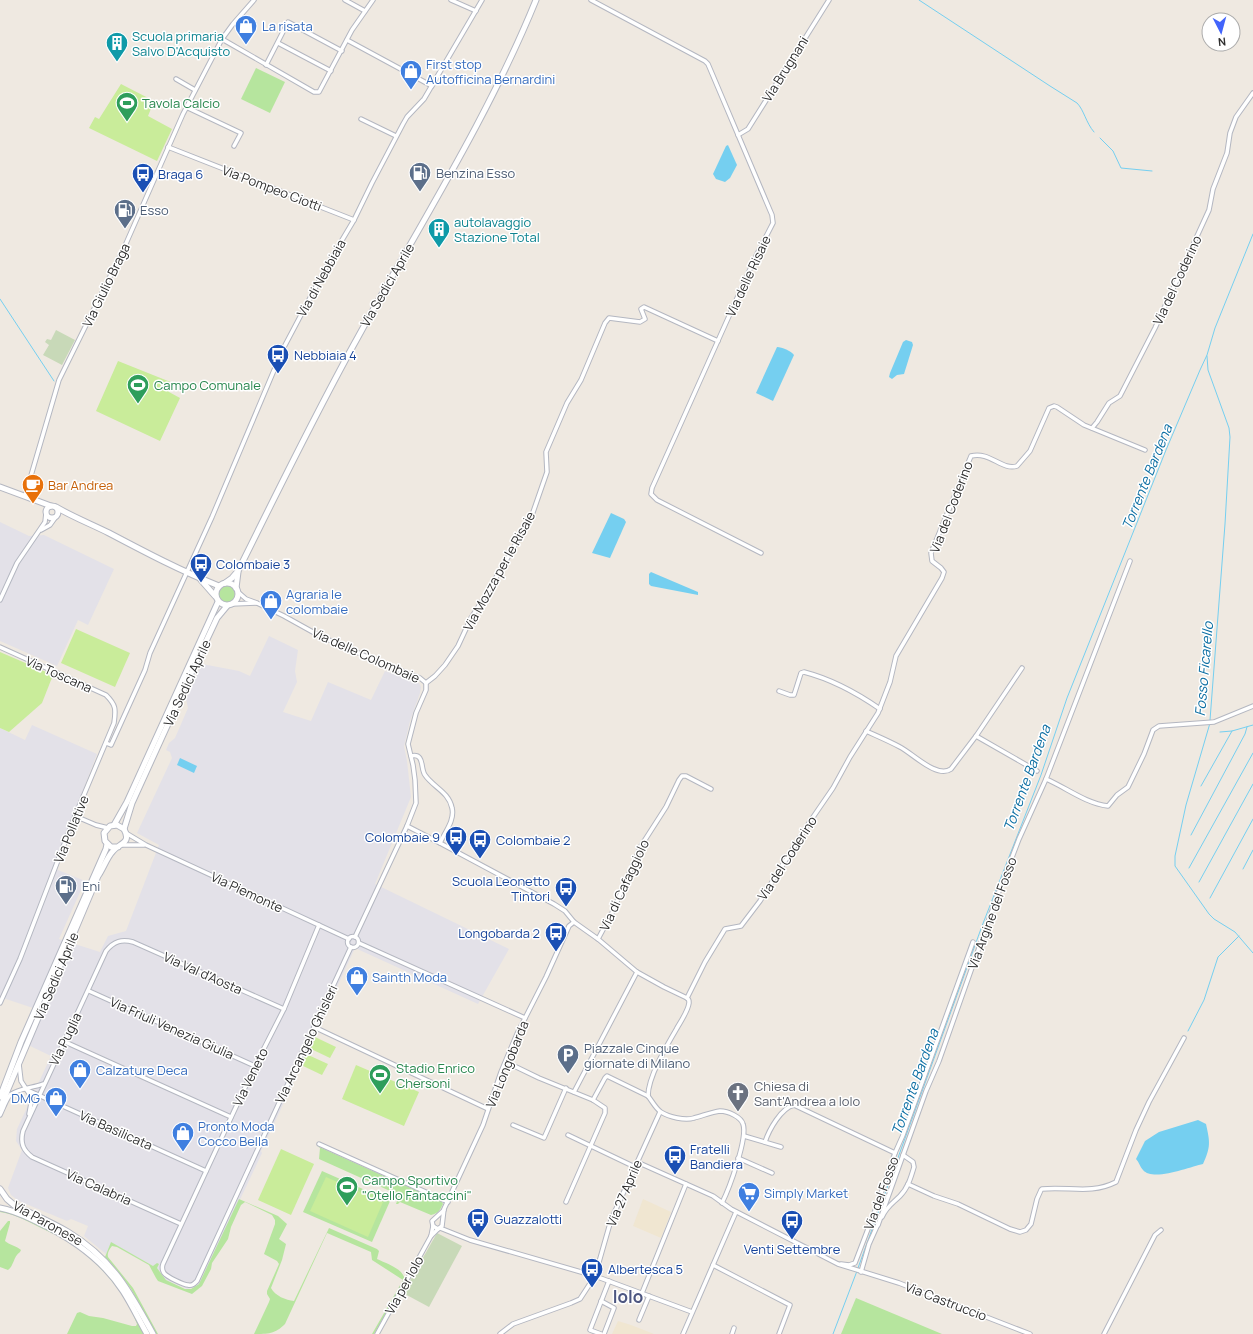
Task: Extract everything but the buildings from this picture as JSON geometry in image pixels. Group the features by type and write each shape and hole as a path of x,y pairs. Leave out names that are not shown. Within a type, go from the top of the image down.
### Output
{"main road":[{"name":"Via Sedici Aprile","path":"0,1108 98,876 112,851 120,846 126,839 125,831 132,803 193,669 217,618 237,599 238,571 304,438 357,338 465,149 522,34 536,0"},
{"path":"0,487 26,496 40,502 50,509 59,512 56,517"},
{"path":"50,509 72,516 187,571 198,578 219,586"},
{"path":"50,509 49,518 72,516"},
{"path":"215,596 219,586 232,578 238,571"},
{"path":"198,578 215,596 218,602 222,605 230,605"},
{"path":"225,583 232,584 237,590"},
{"name":"Via Sedici Aprile","path":"114,825 128,802 218,602"},
{"path":"104,833 108,828 114,825 120,826 125,831"},
{"name":"Via Sedici Aprile","path":"0,1097 21,1042 106,849 104,833"},
{"path":"106,844 111,847 120,846"},
{"path":"0,1186 0,1193"},
{"name":"Via Paronese","path":"0,1189 7,1199 14,1205 69,1232 87,1245 107,1263 130,1292 152,1334"},
{"name":"Via Paronese","path":"0,1208 12,1210 48,1227 73,1241 93,1256 118,1284 128,1298 147,1334"}],"street":[{"name":"Via Giulio Braga","path":"26,496 59,380 124,248 186,107 222,39 254,0"},
{"path":"345,0 365,11"},
{"path":"222,39 314,92 319,92 347,40 373,0"},
{"path":"451,0 476,11"},
{"name":"Via di Nebbiaia","path":"187,571 212,517 285,343 329,262 354,220 396,136 407,117 424,99 482,0"},
{"name":"Via delle Risaie","path":"591,0 705,60 772,215 773,223 718,341 652,488 651,494 657,500 761,553"},
{"name":"Via Brugnani","path":"738,135 748,129 829,0"},
{"path":"266,65 288,22 342,51"},
{"path":"347,40 432,86"},
{"path":"278,43 331,71"},
{"path":"176,79 195,90"},
{"name":"Via del Coderino","path":"687,998 704,962 725,929 742,926 760,901 833,788 880,708 890,682 896,656 942,578 944,572 932,561 932,553 970,458 974,455 981,454 1009,467 1017,466 1030,451 1049,408 1054,406 1084,425 1092,428 1109,403 1120,396 1155,328 1209,210 1213,189 1228,153 1232,125 1253,93"},
{"path":"186,107 241,133 234,146"},
{"path":"361,119 396,136"},
{"name":"Via Pompeo Ciotti","path":"168,147 354,220"},
{"name":"Via Mozza per le Risaie","path":"426,683 440,671 458,646 471,618 531,518 547,472 546,452 567,403 581,380 609,318 640,322 645,319 641,309 644,307 718,341"},
{"path":"1092,428 1145,450"},
{"path":"0,600 17,563 40,531 50,509"},
{"path":"40,531 50,525 56,517"},
{"name":"Via Argine del Fosso","path":"878,1225 1019,838 1046,779 1130,561"},
{"name":"Via Pollative","path":"106,743 111,745 145,670 150,652 187,571"},
{"name":"Via delle Colombaie","path":"237,590 246,599 258,603 324,638 420,678 426,683 426,690 416,713 408,739 408,749 411,756"},
{"path":"230,605 258,603"},
{"name":"Via Toscana","path":"0,647 106,695 114,705"},
{"path":"866,731 901,748 917,760 943,771 951,769 976,736 1022,668"},
{"path":"779,691 790,696 794,695 801,673 804,672 841,686 865,698 880,708"},
{"name":"Via Pollative","path":"0,1003 20,959 114,723 114,705"},
{"path":"1046,779 1086,799 1108,806 1117,795 1128,787 1144,754 1153,730 1159,726 1214,722 1253,706"},
{"path":"976,736 1037,771"},
{"path":"359,943 356,947 351,947 348,943 349,939 355,937 416,804 415,780 411,756 414,755 419,757 421,760 424,774 443,791 451,802 453,810 452,820 440,843"},
{"name":"Via di Cafaggiolo","path":"598,940 612,913 641,846 666,807 679,780 682,776 686,776 711,789"},
{"path":"76,816 96,825 108,828"},
{"path":"96,825 104,833"},
{"path":"406,826 554,904 565,912 574,922 637,972 689,1000 689,1005 681,1022 664,1051 653,1076 648,1096"},
{"name":"Via Piemonte","path":"125,831 146,845 349,939"},
{"name":"Via Piemonte","path":"120,846 146,845"},
{"name":"Via Longobarda","path":"433,1226 432,1221 444,1209 448,1202 484,1125 488,1109 524,1018 546,978 569,926 574,922"},
{"name":"Via Veneto","path":"164,1273 162,1267 163,1264 255,1066 284,1009 319,925"},
{"path":"355,937 358,939 359,943 524,1018"},
{"name":"Via Val d'Aosta","path":"121,940 133,942 284,1009"},
{"name":"Via Puglia","path":"22,1144 21,1139 28,1120 89,991 106,951 115,942 121,940"},
{"name":"Via del Fosso","path":"838,1264 849,1265 855,1263 973,942"},
{"name":"Via Arcangelo Ghisleri","path":"164,1273 168,1277 186,1285 192,1285 197,1281 351,947"},
{"path":"574,1092 637,972"},
{"name":"Via Friuli Venezia Giulia","path":"89,991 255,1066"},
{"path":"314,1027 488,1109"},
{"path":"908,1184 934,1196 958,1204 1010,1229 1020,1232 1026,1230 1031,1224 1037,1199 1042,1189 1099,1189 1116,1182 1136,1130 1149,1102 1184,1038"},
{"path":"64,1042 231,1117"},
{"path":"506,1062 593,1100 604,1106 606,1110 566,1202"},
{"path":"19,1063 21,1081 32,1098 28,1120"},
{"path":"593,1100 607,1076 648,1096 660,1112 676,1117 690,1119 719,1112 724,1112 737,1117 743,1122 744,1136 732,1178 722,1203"},
{"path":"0,1115 10,1096 17,1091 34,1088 44,1084"},
{"path":"513,1125 544,1138 566,1088"},
{"name":"Via Basilicata","path":"25,1089 206,1171"},
{"path":"764,1142 775,1122 789,1107 794,1105 895,1153"},
{"name":"Via 27 Aprile","path":"500,1334 513,1324 571,1303 580,1298 595,1276 611,1220 660,1112"},
{"path":"568,1135 635,1167"},
{"path":"744,1136 781,1147"},
{"name":"Via Calabria","path":"22,1144 27,1153 32,1157 181,1224"},
{"path":"319,1144 448,1202"},
{"path":"861,1272 869,1244 886,1208 900,1196 908,1184 914,1165 903,1155"},
{"path":"738,1158 772,1173"},
{"name":"Via Castruccio","path":"637,1162 713,1196 736,1212 838,1264 852,1270 899,1283 1030,1334"},
{"path":"642,1293 686,1184"},
{"name":"Via Longobarda","path":"439,1228 442,1226 444,1209"},
{"path":"682,1334 736,1212"},
{"path":"436,1217 443,1221 450,1231"},
{"path":"433,1226 450,1231 470,1240 595,1276 692,1312"},
{"name":"Via per Iolo","path":"431,1236 433,1226"},
{"name":"Via per Iolo","path":"377,1334 431,1236 439,1228"},
{"path":"1104,1334 1155,1235 1162,1230"},
{"path":"713,1265 790,1305 779,1334"},
{"path":"600,1334 590,1330 609,1281"},
{"path":"639,1320 649,1296"},
{"path":"601,1301 614,1308 604,1334"},
{"path":"732,1334 734,1328"}],"shaded area":[{"path":"0,522 29,536 44,535 114,569 88,625 78,620 57,666 0,641"},
{"path":"269,636 298,650 295,671 297,682 283,712 311,721 328,682 371,700 385,671 419,683 421,687 420,693 410,721 404,746 411,797 375,884 509,949 478,1004 355,948 261,1151 262,1153 200,1284 193,1288 187,1289 166,1280 157,1268 111,1243 106,1254 84,1236 88,1226 71,1219 67,1221 19,1201 11,1195 8,1188 22,1150 16,1141 17,1129 51,1056 28,1045 42,1011 0,997 0,728 25,740 32,725 97,754 53,868 85,881 59,939 100,952 108,936 126,931 159,845 137,833 172,758 170,752 166,750 169,743 175,738 188,708 186,699 202,664 239,671 250,676"},
{"path":"643,1199 671,1212 661,1238 633,1226"},
{"path":"618,1321 631,1325 654,1334 612,1334"}],"green space":[{"path":"256,68 285,82 270,113 241,99"},
{"name":"Tavola Calcio","path":"121,84 154,101 148,116 172,129 157,161 89,128 95,117 99,119"},
{"path":"56,330 75,340 62,365 43,355 49,345 45,342 47,339 51,340"},
{"name":"Campo Comunale","path":"118,361 173,383 169,392 180,398 160,441 96,411"},
{"path":"226,585 232,588 235,594 232,600 226,603 220,600 217,594 220,588"},
{"path":"76,629 130,653 115,687 61,663"},
{"path":"0,652 53,675 42,703 9,732 0,728"},
{"path":"315,1037 336,1047 330,1058 309,1048"},
{"path":"306,1054 328,1064 322,1075 301,1065"},
{"name":"Stadio Enrico Chersoni","path":"356,1065 419,1092 404,1126 342,1099"},
{"path":"317,1146 442,1202 443,1204 439,1211 431,1215 400,1202 396,1204 399,1195 319,1159 320,1148"},
{"path":"281,1149 314,1164 291,1215 258,1200"},
{"name":"Campo Sportivo \"Otello Fantaccini\"","path":"322,1171 390,1201 372,1242 303,1212"},
{"name":"Campo Sportivo \"Otello Fantaccini\"","path":"326,1177 383,1202 368,1237 310,1211"},
{"path":"239,1199 278,1216 287,1224 279,1239 286,1244 282,1260 271,1288 281,1297 294,1301 329,1228 377,1249 379,1251 377,1259 398,1269 401,1272 405,1280 374,1334 372,1334 403,1280 372,1260 371,1252 327,1233 285,1324 278,1330 271,1333 254,1334 269,1302 270,1299 267,1291 279,1264 277,1261 264,1254 275,1224 275,1220 272,1215 245,1202 241,1205 231,1227 228,1239 212,1263 211,1269 202,1286 192,1294 158,1281 149,1265 117,1247 112,1246 108,1253 108,1257 133,1288 158,1334 156,1334 131,1289 105,1257 111,1242 153,1266 157,1263 159,1264 157,1268 166,1280 185,1289 191,1289 199,1284"},
{"path":"0,1211 19,1216 59,1236 10,1214"},
{"path":"8,1221 10,1221 10,1223 5,1241 21,1250 8,1270 0,1267 0,1231"},
{"path":"437,1233 462,1246 429,1307 403,1293"},
{"path":"77,1248 95,1262 114,1283 128,1303 144,1334 67,1334 77,1313 80,1312 89,1316 103,1318 132,1326 136,1326 137,1324 116,1286 96,1264 85,1255"},
{"path":"856,1298 942,1334 841,1334"}],"water":[{"path":"728,145 737,165 730,178 725,182 716,179 713,174 726,146"},
{"path":"906,340 912,342 913,345 904,374 897,375 892,379 889,377 890,373 903,342"},
{"path":"777,347 791,352 794,355 773,401 756,393"},
{"path":"611,513 624,519 626,522 610,558 592,553"},
{"path":"651,572 698,592 698,595 651,586 649,584 649,574"},
{"path":"180,758 197,766 194,773 177,765"},
{"path":"1198,1120 1206,1124 1209,1140 1209,1149 1203,1164 1172,1173 1155,1175 1143,1170 1136,1159 1145,1141 1159,1132"}],"waterway":[{"path":"919,0 1077,103 1094,132"},
{"path":"1100,138 1113,151 1121,168 1152,171"},
{"name":"Torrente Bardena","path":"858,1268 982,926 1041,775 1067,698 1166,450 1207,355 1215,328 1253,234"},
{"path":"0,299 54,381"},
{"name":"Fosso Ficarello","path":"1207,356 1208,370 1229,428 1230,437 1210,720"},
{"name":"Fosso Ficarello","path":"1210,723 1186,805 1175,856 1175,866 1209,914 1214,919 1235,932 1253,953"},
{"path":"1220,732 1232,731 1253,725"},
{"path":"1191,835 1245,734 1247,727"},
{"path":"1201,786 1232,731"},
{"path":"1189,868 1253,753"},
{"path":"1199,882 1253,784"},
{"path":"1210,898 1253,819"},
{"path":"1243,869 1253,850"},
{"path":"1188,1031 1204,1000 1218,957 1239,936"},
{"name":"Torrente Bardena","path":"833,1334 857,1271"}],"place":[{"name":"La risata","path":"246,46"},
{"name":"Scuola primaria Salvo D'Acquisto","path":"117,62"},
{"name":"First stop Autofficina Bernardini","path":"411,90"},
{"name":"Tavola Calcio","path":"127,122"},
{"name":"Benzina Esso","path":"420,192"},
{"name":"Braga 6","path":"143,194"},
{"name":"Esso","path":"125,230"},
{"name":"autolavaggio Stazione Total","path":"439,248"},
{"name":"Nebbiaia 4","path":"278,374"},
{"name":"Campo Comunale","path":"138,404"},
{"name":"Bar Andrea","path":"33,504"},
{"name":"Colombaie 3","path":"201,584"},
{"name":"Agraria le colombaie","path":"271,620"},
{"name":"Colombaie 9","path":"456,856"},
{"name":"Colombaie 2","path":"480,860"},
{"name":"Eni","path":"66,906"},
{"name":"Scuola Leonetto Tintori","path":"566,908"},
{"name":"Longobarda 2","path":"556,952"},
{"name":"Sainth Moda","path":"357,996"},
{"name":"Piazzale Cinque giornate di Milano","path":"568,1074"},
{"name":"Calzature Deca","path":"80,1090"},
{"name":"Stadio Enrico Chersoni","path":"380,1094"},
{"name":"Chiesa di Sant'Andrea a Iolo","path":"738,1112"},
{"name":"DMG","path":"56,1118"},
{"name":"Pronto Moda Cocco Bella","path":"183,1152"},
{"name":"Fratelli Bandiera","path":"675,1176"},
{"name":"Campo Sportivo \"Otello Fantaccini\"","path":"347,1206"},
{"name":"Simply Market","path":"749,1212"},
{"name":"Guazzalotti","path":"478,1238"},
{"name":"Venti Settembre","path":"792,1240"},
{"name":"Albertesca 5","path":"592,1288"}],"district":[{"name":"Iolo","path":"628,1297"}]}
